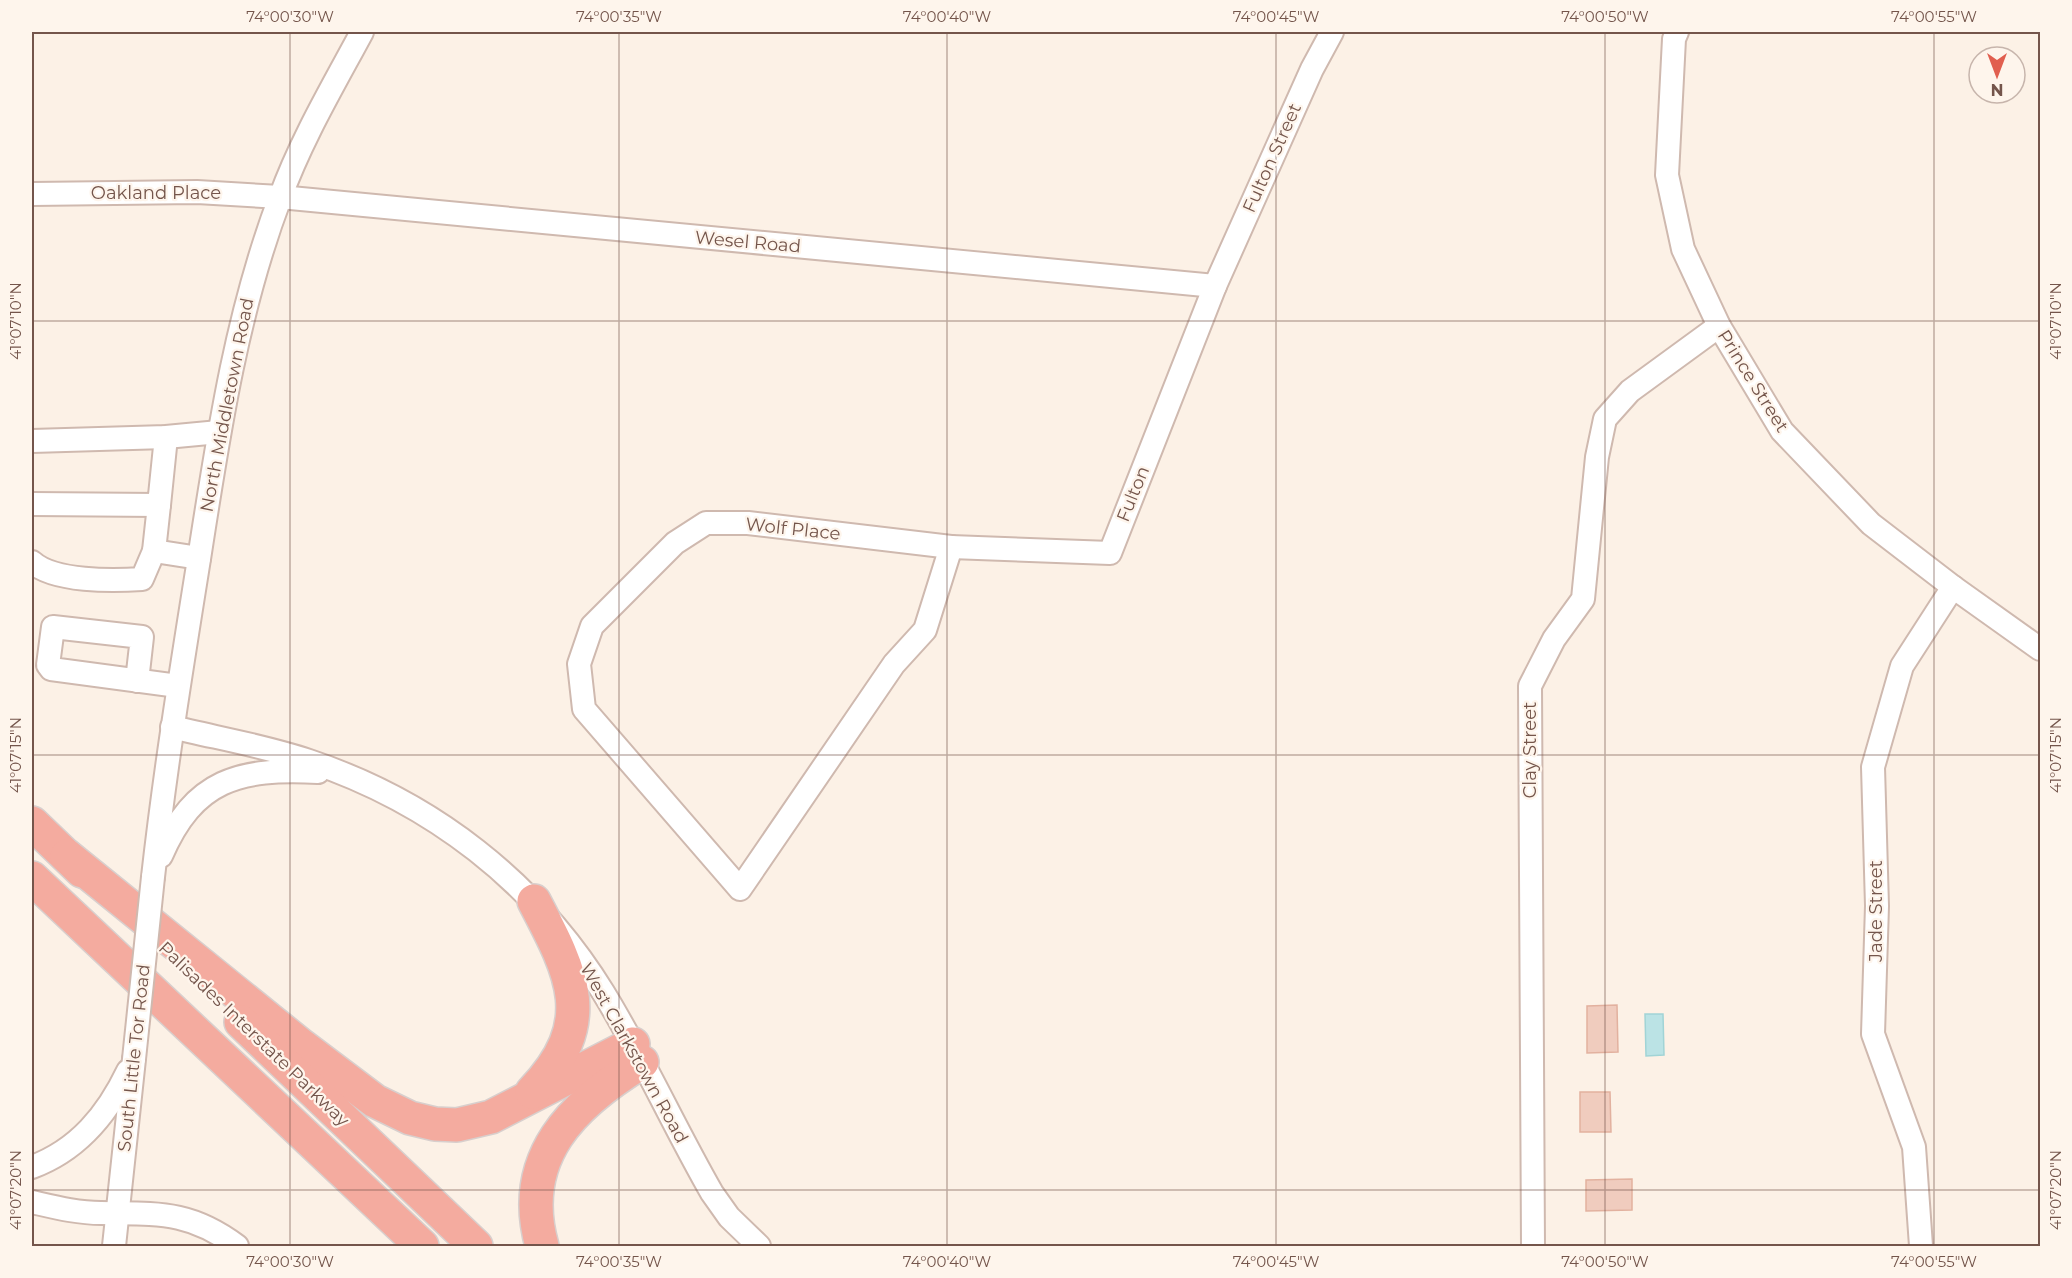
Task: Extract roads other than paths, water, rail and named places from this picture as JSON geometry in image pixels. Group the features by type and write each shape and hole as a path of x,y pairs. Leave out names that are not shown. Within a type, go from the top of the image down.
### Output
{"highway":[{"name":"Palisades Interstate Parkway","path":"32,823 476,1246"},
{"path":"67,856 220,982 385,1107 410,1118 446,1125 480,1120 638,1053"},
{"name":"Palisades Interstate Parkway","path":"32,878 422,1246"},
{"path":"32,898 183,1020"},
{"path":"512,1108 530,1094 550,1070 567,1040 574,1009 567,970 534,902"},
{"path":"542,1246 537,1214 538,1190 544,1162 557,1134 592,1095 638,1053"}],"street":[{"name":"North Middletown Road","path":"172,727 219,432 248,297 280,197 312,125 362,32"},
{"name":"Fulton Street","path":"1215,286 1312,69 1332,32"},
{"name":"Prince Street","path":"1676,35 1667,175 1683,249 1719,326 1782,431 1871,524 1953,587 2040,649"},
{"name":"Oakland Place","path":"32,194 197,192 280,197"},
{"name":"Wesel Road","path":"280,197 1215,286"},
{"name":"Fulton","path":"951,547 1110,553 1215,286"},
{"name":"Clay Street","path":"1533,1246 1530,686 1554,639 1583,599 1597,457 1605,419 1630,391 1719,326"},
{"path":"32,441 166,437 219,432"},
{"path":"32,562 56,574 118,580 142,579 154,551 166,437"},
{"path":"32,504 159,506"},
{"name":"Wolf Place","path":"706,523 748,523 951,547 925,630 894,664 740,889 584,709 579,664 592,626 675,543 706,523"},
{"path":"154,551 199,558"},
{"name":"Jade Street","path":"1921,1246 1914,1148 1873,1034 1877,906 1873,767 1902,666 1953,587"},
{"path":"137,681 178,686"},
{"name":"West Clarkstown Road","path":"172,727 298,758 342,774 404,803 466,840 503,871 534,902 592,975 638,1053 712,1192 729,1217 759,1246"},
{"name":"South Little Tor Road","path":"114,1246 153,877 172,727"},
{"path":"153,877 166,844 180,819 200,798 224,782 261,772 342,774"},
{"path":"32,1167 67,1149 90,1130 109,1106 134,1059"},
{"path":"32,1202 84,1212 155,1213 186,1219 217,1233 237,1246"}],"water":[{"path":"1645,1014 1663,1014 1664,1055 1646,1056"}]}
